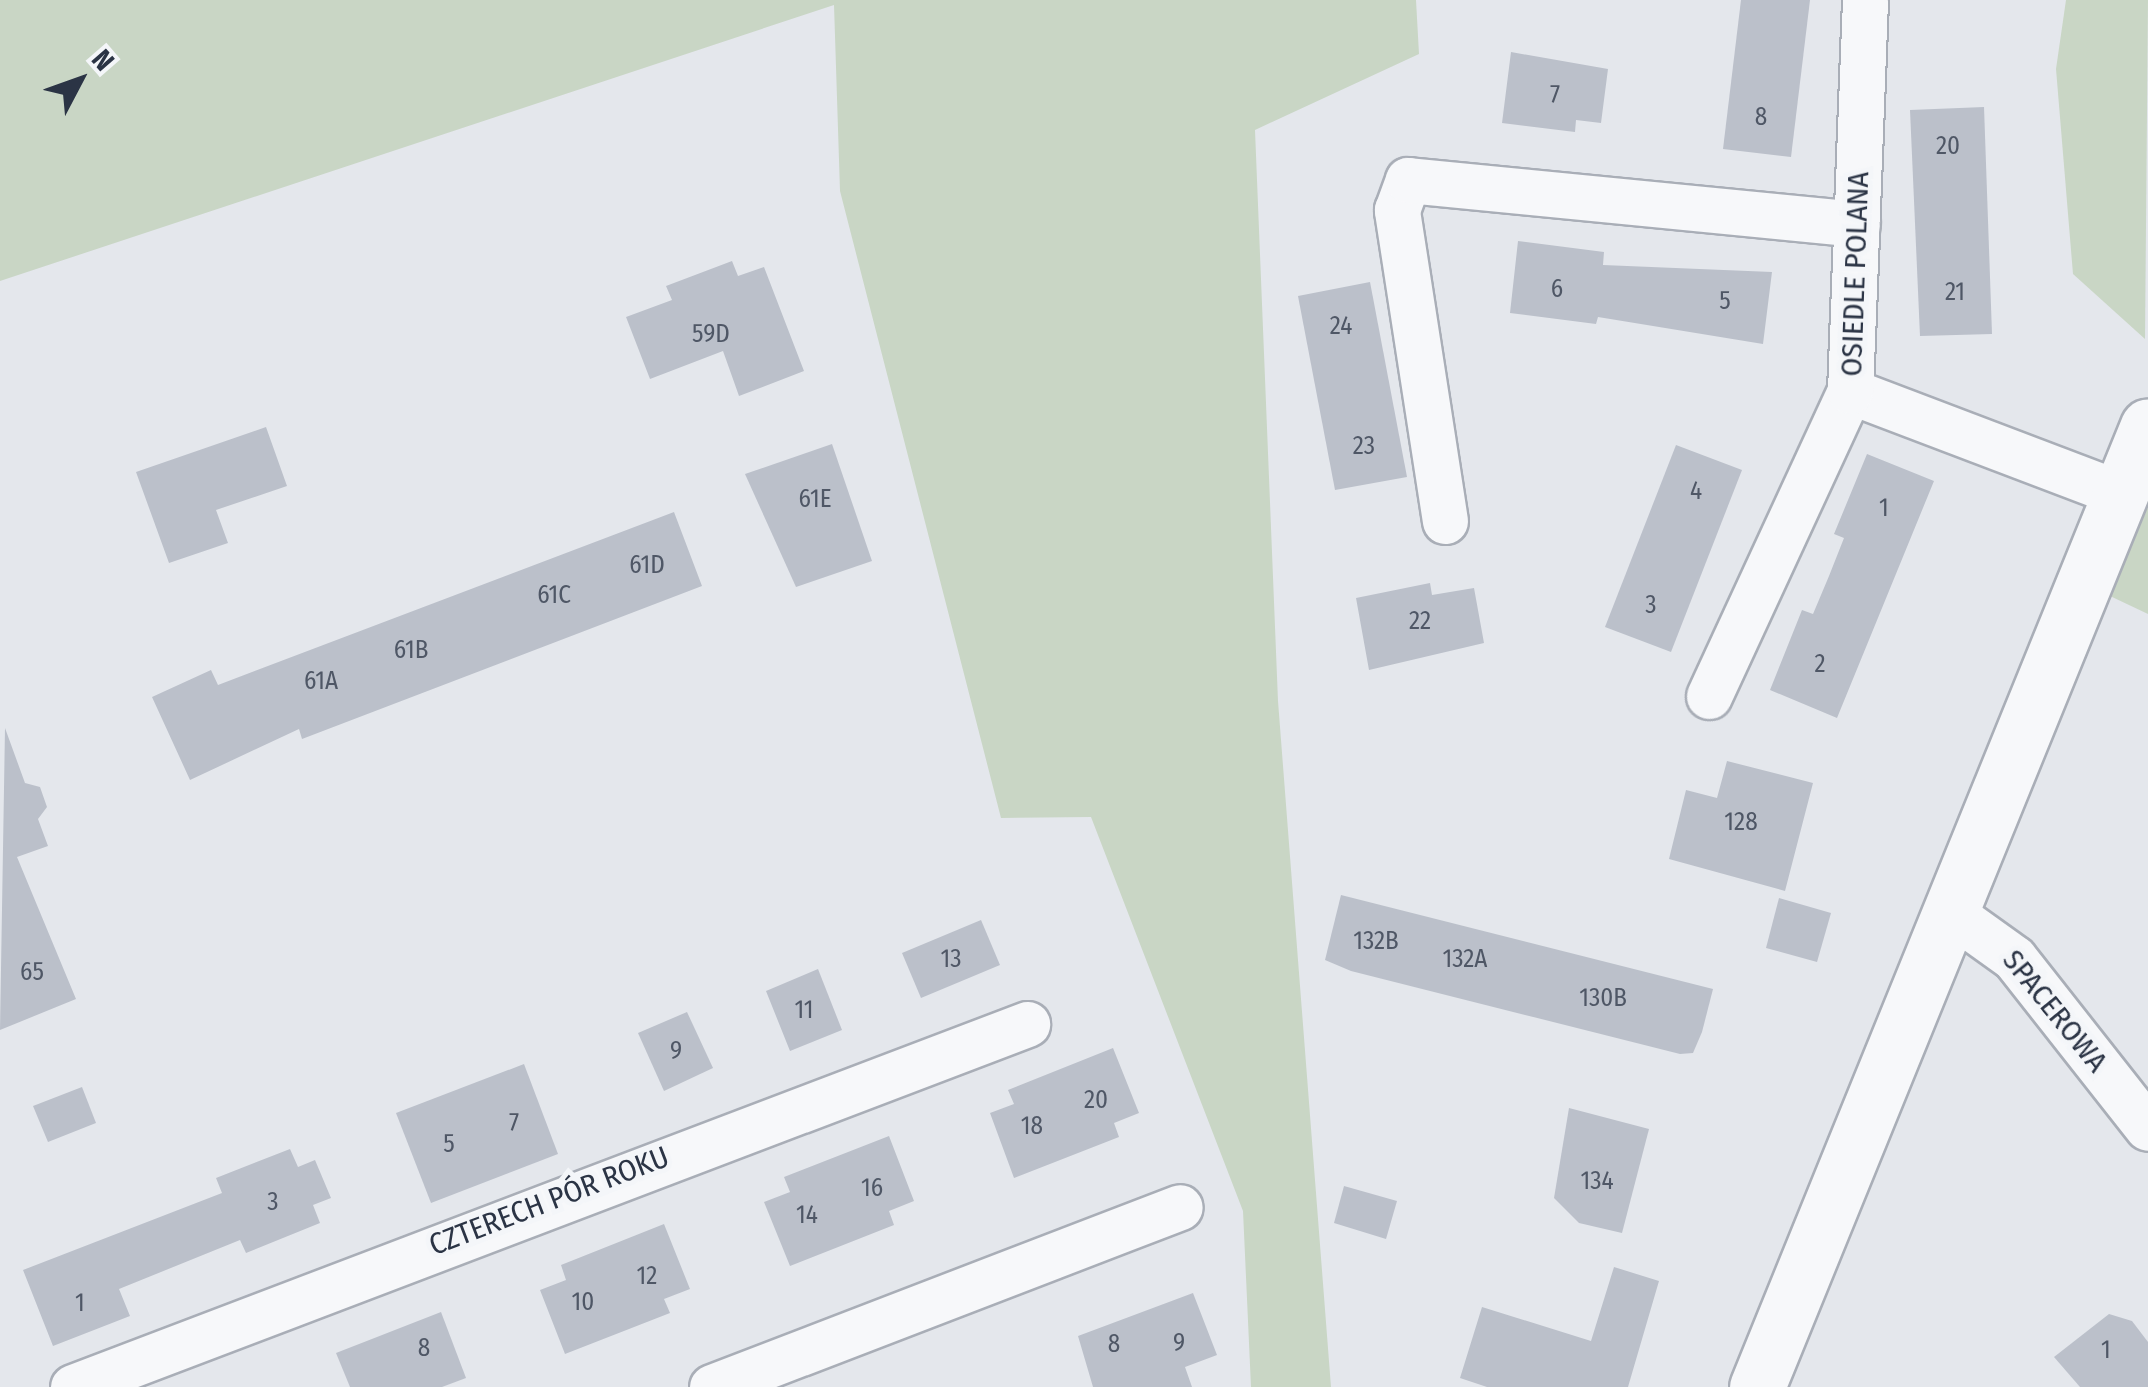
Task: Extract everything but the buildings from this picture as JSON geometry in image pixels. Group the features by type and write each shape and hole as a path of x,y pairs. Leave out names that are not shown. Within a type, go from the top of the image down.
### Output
{"street":[{"name":"OSIEDLE POLANA","path":"1709,696 1850,391 1865,0"},
{"path":"1446,522 1397,210 1408,180 1856,224"},
{"path":"1850,391 2119,493"},
{"path":"1757,1387 1947,910 2148,426"},
{"name":"SPACEROWA","path":"1947,910 2006,950 2148,1128"},
{"name":"CZTERECH PÓR ROKU","path":"73,1387 1027,1024"},
{"path":"712,1387 1180,1208"}],"green space":[{"path":"0,0 1416,0 1419,54 1255,130 1278,701 1331,1387 1251,1387 1243,1211 1091,817 1001,818 840,191 834,5 0,281"},
{"path":"2066,0 2148,0 2145,339 2073,274 2056,69"},
{"path":"2148,507 2148,614 2110,596"}]}
